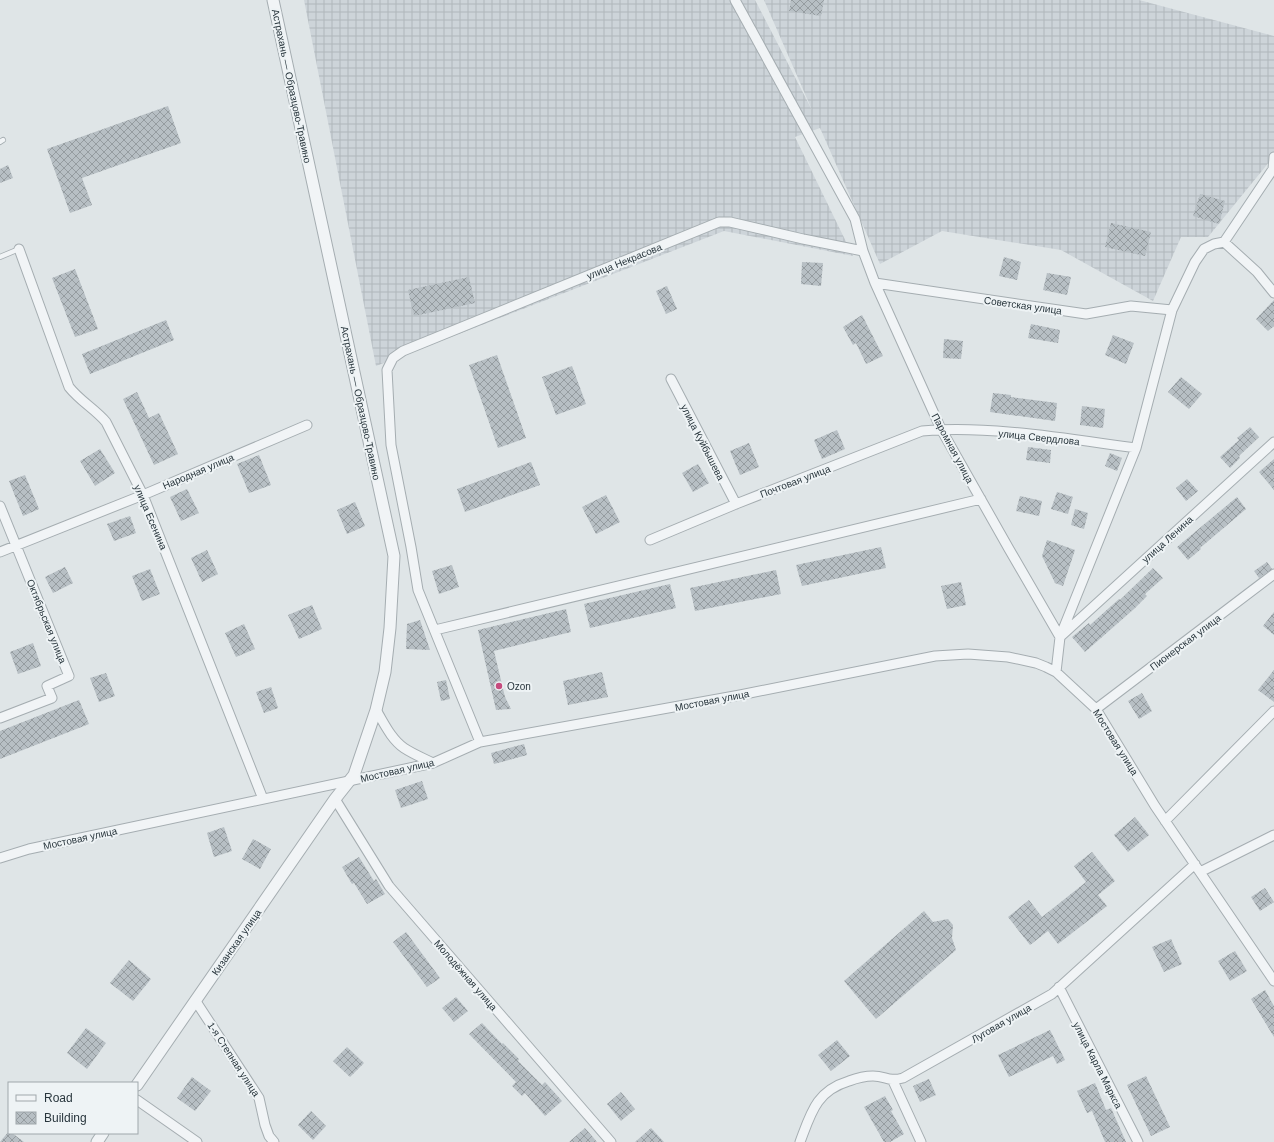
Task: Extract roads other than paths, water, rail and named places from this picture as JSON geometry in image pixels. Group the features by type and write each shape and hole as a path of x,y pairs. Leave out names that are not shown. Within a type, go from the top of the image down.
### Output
{"street":[{"name":"Астрахань — Образцово-Травино","path":"273,0 394,556 390,628 385,672 376,710 354,775 335,799"},
{"name":"Паромная улица","path":"735,0 855,219 863,251 875,283 942,429 1009,550 1060,637"},
{"path":"1056,672 1060,637 1136,448 1172,310 1195,262 1204,249 1214,244 1224,242 1274,170 1274,157"},
{"name":"улица Некрасова","path":"435,630 418,590 391,445 387,370 393,358 403,351 719,222 730,222 863,251"},
{"path":"1224,242 1257,272 1274,293"},
{"name":"улица Есенина","path":"19,249 69,387 76,396 97,412 106,422 143,495 263,799"},
{"name":"Советская улица","path":"875,283 1086,314 1131,306 1172,310"},
{"name":"улица Куйбышева","path":"671,379 736,504"},
{"name":"Народная улица","path":"0,552 143,495 307,425"},
{"name":"улица Свердлова","path":"942,429 1008,432 1136,448"},
{"name":"Почтовая улица","path":"650,540 736,504 922,431 942,429"},
{"name":"улица Ленина","path":"1060,637 1274,442"},
{"path":"480,742 435,630 981,499"},
{"path":"0,506 17,546"},
{"name":"Октябрьская улица","path":"0,718 52,698 47,686 69,676 17,546"},
{"name":"Пионерская улица","path":"1096,709 1274,574"},
{"name":"Мостовая улица","path":"0,858 29,849 433,763 480,742 740,695 935,656 968,654 1008,657 1041,665 1056,672 1096,709 1165,821 1274,981"},
{"path":"376,710 397,743 405,749 433,763"},
{"path":"1165,821 1274,711"},
{"name":"Кизанская улица","path":"138,1083 335,799"},
{"name":"Молодёжная улица","path":"335,799 389,886 611,1142"},
{"path":"1200,872 1274,835"},
{"name":"Луговая улица","path":"893,1081 903,1078 1052,994 1194,864"},
{"name":"улица Карла Маркса","path":"1059,987 1138,1142"},
{"name":"1-я Степная улица","path":"195,1000 260,1098 265,1126 269,1136 274,1142"},
{"path":"800,1142 814,1107 821,1096 833,1086 861,1077 874,1076 893,1081 921,1142"},
{"path":"138,1101 197,1142"}],"lane":[{"path":"0,257 19,249"}],"place":[{"name":"Ozon","path":"499,686"}]}
